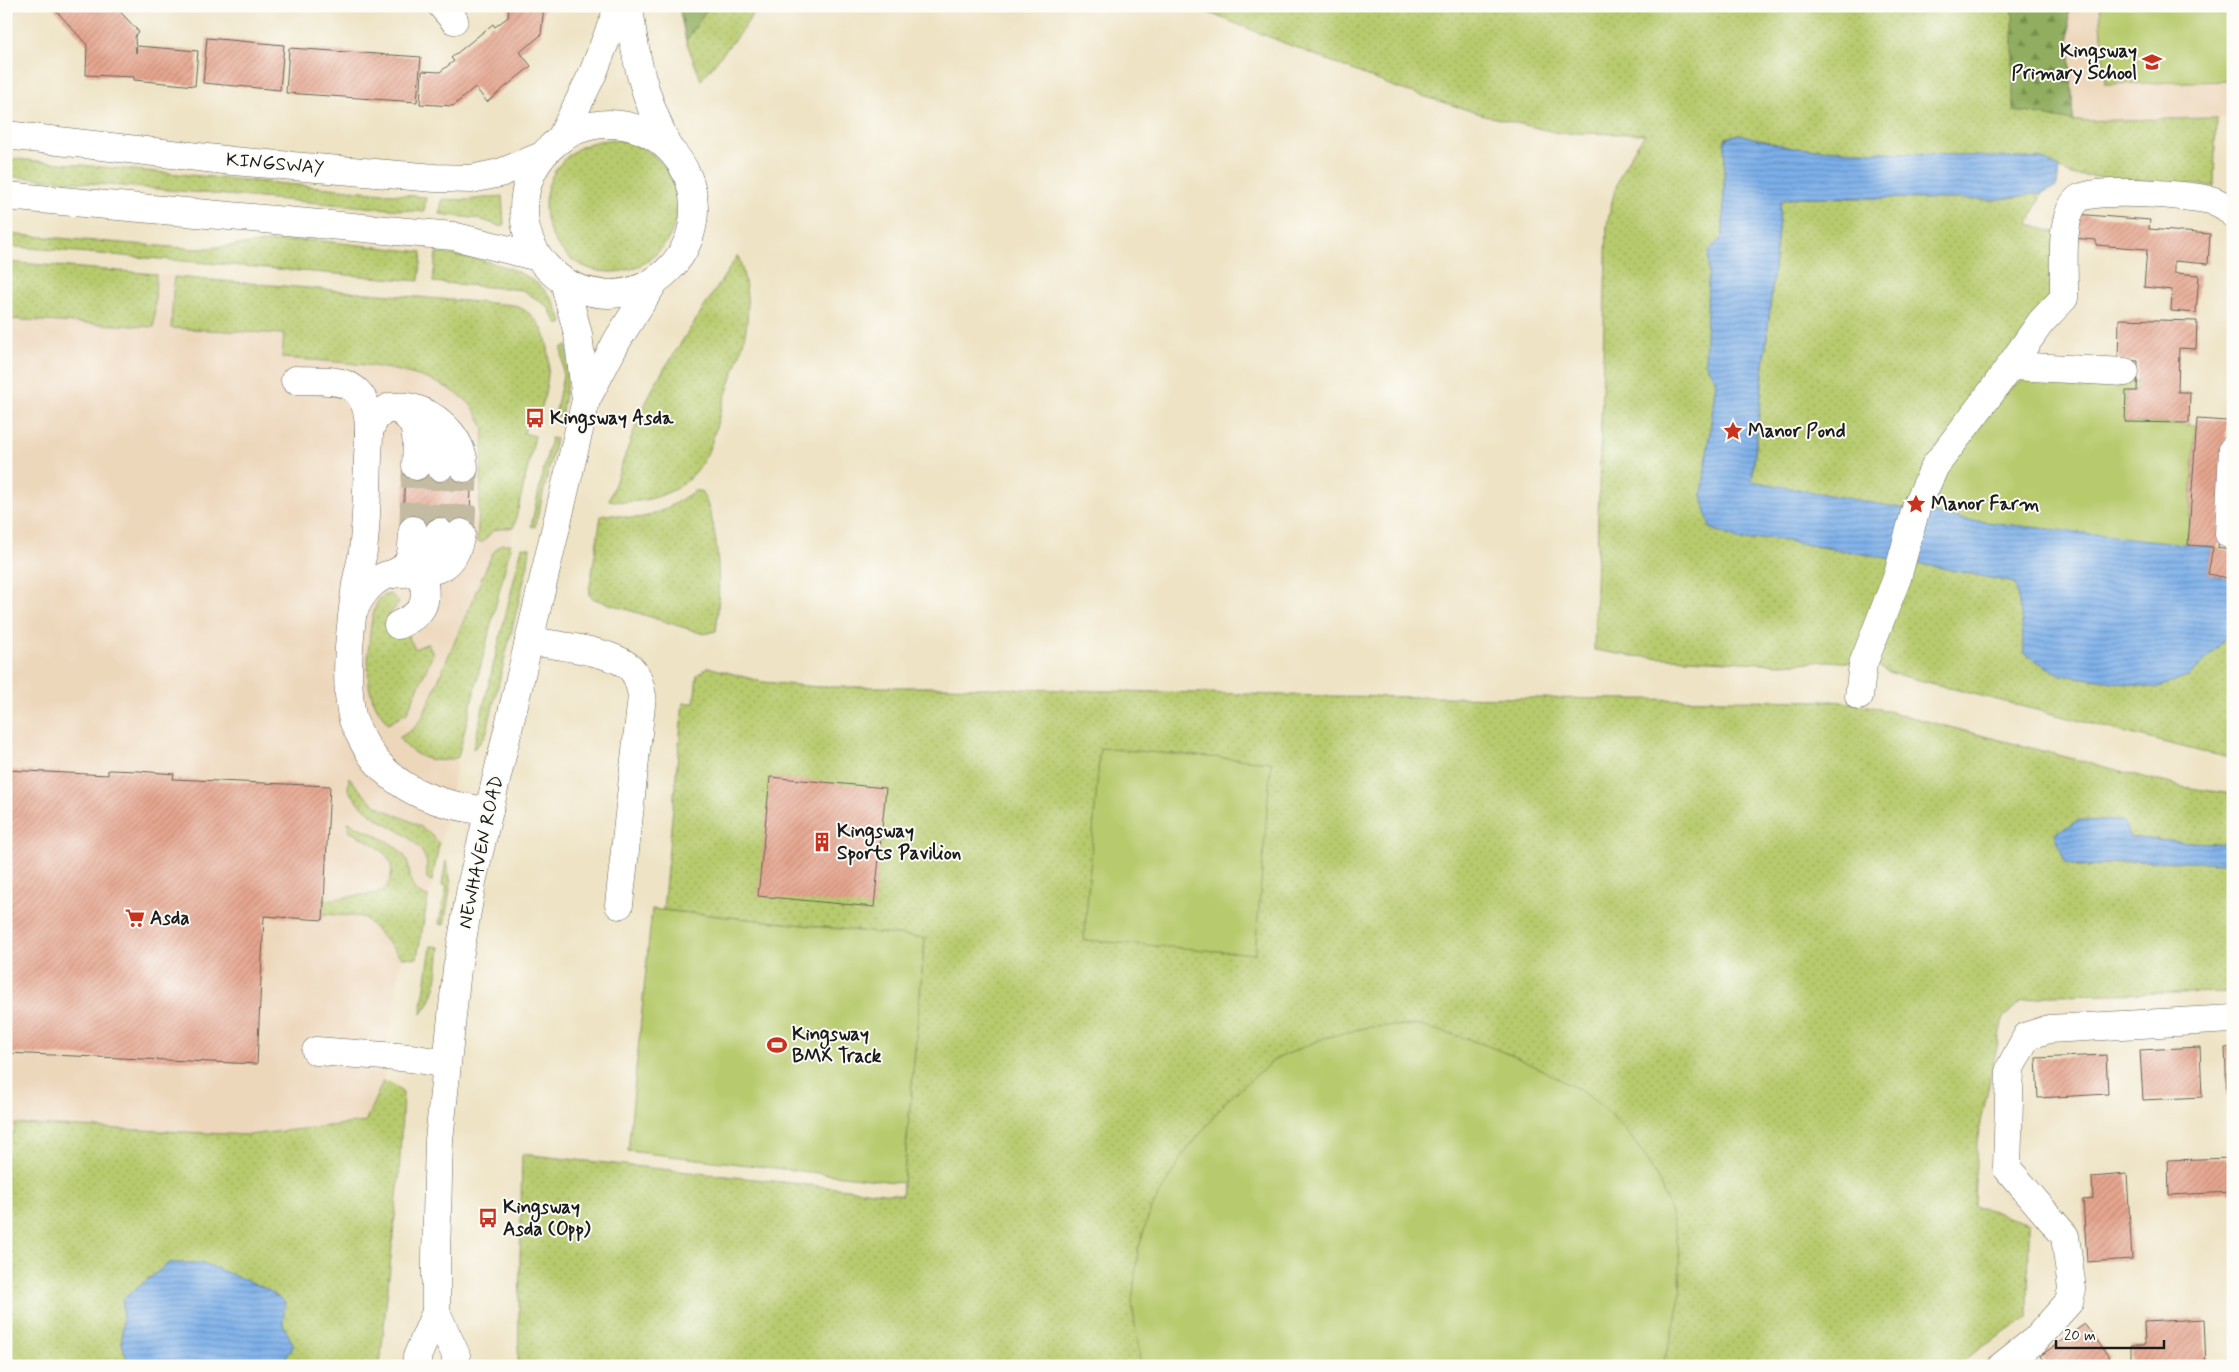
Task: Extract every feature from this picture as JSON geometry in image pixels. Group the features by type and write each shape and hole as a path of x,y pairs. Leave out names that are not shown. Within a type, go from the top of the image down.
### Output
{"street":[{"path":"561,138 593,73 619,6"},
{"path":"629,6 639,76 667,145 684,166 694,190 695,216 689,242 675,264 655,281 633,291 610,294 586,291 564,281 550,270 538,257 527,232 523,206 528,180 542,156 561,138 587,126 616,123 644,129 667,145"},
{"name":"KINGSWAY","path":"6,135 233,161 435,178 471,179 500,173 542,156"},
{"path":"1859,696 1863,664 1902,562 1916,508 1935,466 2011,366 2041,322 2064,298 2065,245 2068,214 2079,198 2094,193 2142,192 2213,201 2230,209 2233,214"},
{"path":"6,196 453,236 538,257"},
{"name":"NEWHAVEN ROAD","path":"564,281 578,334 586,400"},
{"name":"NEWHAVEN ROAD","path":"417,1366 417,1357 436,1312 440,1140 446,1064 457,969 472,882 586,400 618,339 655,281"},
{"path":"2011,366 2125,372"},
{"path":"295,380 345,384 371,401 393,408 408,415 416,432 440,467 461,450 455,437 437,419 414,409 393,408 381,411 372,421 369,434"},
{"path":"355,389 366,409 369,434 364,542 352,616 349,690 352,718 364,744 380,766 401,784 427,798 454,807 489,811"},
{"path":"2229,534 2233,449"},
{"path":"352,616 358,600 367,588 379,578 401,570 408,564 412,555 438,532 452,558 444,565 422,573 392,574"},
{"path":"398,626 421,611 425,602 422,573"},
{"path":"529,641 613,658 633,670 640,683 642,696 619,905"},
{"path":"2002,1366 2035,1340 2069,1302 2072,1289 2065,1236 2007,1168 2010,1068 2027,1036 2049,1029 2233,1019"},
{"path":"316,1051 411,1058 446,1064"},
{"name":"NEWHAVEN ROAD","path":"436,1312 456,1355 456,1366"}],"shaded area":[{"name":"Kingsway Primary School","path":"2068,6 2233,6 2233,118 2073,121"},
{"path":"6,262 514,305 536,318 543,329 547,346 547,381 541,410 530,408 524,433 535,436 525,482 458,757 417,958 401,958 391,1032 388,1032 383,1081 365,1122 247,1135 16,1124 14,1134 6,1133"}],"green space":[{"path":"680,6 758,6 743,29 701,80 686,41"},
{"path":"709,6 686,41 679,7"},
{"path":"1182,6 2068,6 2073,121 2216,118 2214,186 2071,175 2042,159 1791,148 1739,134 1725,138 1723,236 1705,362 1716,381 1702,496 1741,541 1769,538 1927,565 2015,583 2021,614 2188,677 2233,630 2233,758 2202,752 1891,673 1875,665 1829,661 1781,664 1631,656 1594,650 1607,225 1616,187 1624,167 1645,134 1558,133 1487,116 1397,88 1202,10"},
{"path":"2013,6 2068,6 2073,121 2013,110"},
{"path":"2100,6 2233,6 2233,81 2105,84"},
{"path":"611,140 636,145 658,159 672,181 677,206 672,231 658,253 636,267 611,272 586,267 564,253 550,231 545,206 550,181 564,159 586,145"},
{"path":"6,158 426,197 424,212 6,176"},
{"path":"2042,193 2029,224 2059,234 2050,297 1906,509 1752,482 1781,201 1799,197 1994,200"},
{"path":"502,196 504,225 502,227 480,219 440,214 442,199 466,200"},
{"path":"6,234 198,249 314,240 422,252 419,281 6,246"},
{"path":"436,253 489,262 527,277 547,292 563,323 558,325 548,307 523,290 433,282"},
{"path":"738,255 747,298 745,333 712,443 706,456 694,473 674,490 648,499 635,501 621,502 609,500 639,417 657,380"},
{"path":"6,262 156,274 154,327 6,319"},
{"path":"174,277 514,305 528,313 539,324 545,336 549,364 541,410 530,408 524,433 535,436 514,527 493,530 483,542 477,542 484,429 473,408 463,398 445,387 401,371 351,363 282,358 284,334 171,328"},
{"path":"567,346 568,376 561,417 555,416 563,376 562,347"},
{"path":"2026,378 2138,381 2137,391 2126,391 2125,422 2196,425 2188,545 1967,520 1930,513 1943,474 2008,390"},
{"path":"551,438 556,439 535,527 531,526"},
{"path":"695,491 701,491 707,504 712,520 718,559 718,616 716,631 704,634 594,599 589,595 601,516 613,515 633,518 650,515 666,509"},
{"path":"501,544 511,544 458,757 441,761 425,758 411,750 399,738 413,729 423,716 492,554"},
{"path":"522,547 530,548 528,564 486,734 473,749"},
{"path":"391,594 399,603 388,616 396,636 406,632 415,649 428,643 433,654 407,713 388,724 371,695 368,656 376,605 380,598"},
{"path":"708,667 763,682 819,687 942,687 1327,696 1832,701 1860,704 2183,787 2233,794 2233,844 2130,837 2065,863 2080,867 2132,861 2233,863 2233,992 2052,995 2021,1001 2003,1018 1977,1141 1974,1205 2029,1223 2028,1317 1954,1366 518,1366 522,1154 902,1195 925,938 663,910 683,703 694,703 697,675"},
{"path":"1100,748 1271,762 1255,954 1084,940"},
{"path":"349,777 371,801 420,826 439,844 432,881 427,879 427,865 422,851 409,838 377,818 361,805 348,790"},
{"path":"348,822 383,839 402,853 406,859 415,889 428,897 417,958 401,957 364,917 323,914 324,900 378,893 387,886 391,875 391,867 385,853 372,843 350,832"},
{"path":"446,861 451,883 444,925 439,924 447,886 442,885"},
{"name":"Kingsway BMX Track","path":"652,909 925,938 903,1183 628,1151"},
{"path":"431,946 440,947 437,974 431,1000 421,1014"},
{"path":"1416,1025 1471,1040 1506,1053 1576,1088 1607,1111 1641,1150 1654,1172 1664,1195 1678,1244 1680,1296 1677,1314 1662,1366 1141,1366 1132,1303 1138,1250 1150,1211 1181,1158 1225,1102 1274,1060 1324,1038 1368,1027"},
{"path":"383,1081 394,1085 403,1093 399,1177 380,1366 279,1366 293,1346 283,1324 232,1275 203,1263 169,1263 123,1299 122,1343 129,1366 6,1366 6,1133 14,1133 15,1124 247,1135 365,1122"}],"water":[{"name":"Manor Pond","path":"1739,134 1791,148 2042,159 2059,168 2057,187 2042,193 1994,200 1799,197 1781,201 1752,481 1967,520 2213,547 2208,574 2233,579 2233,630 2188,677 2156,688 2061,675 2024,654 2021,614 2015,583 1927,565 1769,538 1742,541 1710,528 1702,496 1716,381 1705,362 1709,251 1723,236 1725,139"},
{"path":"2079,820 2123,821 2130,837 2233,844 2233,863 2132,861 2080,867 2065,863 2055,833"},
{"path":"169,1263 203,1263 265,1288 285,1302 283,1324 294,1346 279,1366 129,1366 122,1343 123,1299"}],"building":[{"path":"52,6 115,6 139,32 135,36 136,53 137,46 198,51 195,86 134,80 134,77 86,75 87,45"},
{"path":"509,6 544,6 541,35 520,52 531,66 487,102 475,87 453,106 420,104 422,71 440,72 454,61 451,58 493,24 495,27 508,17"},
{"path":"207,38 284,45 280,90 203,83"},
{"path":"289,48 421,57 417,102 286,93"},
{"path":"2075,214 2150,220 2149,229 2210,234 2208,264 2174,261 2174,273 2199,275 2196,313 2171,311 2172,290 2144,287 2147,249 2096,245 2096,240 2073,238"},
{"path":"2119,319 2197,321 2196,349 2179,348 2178,392 2190,392 2189,423 2125,422 2126,391 2137,391 2138,361 2118,360"},
{"path":"2197,419 2227,421 2218,548 2233,551 2233,579 2208,574 2213,547 2188,545"},
{"path":"405,466 472,468 469,533 403,530"},
{"name":"Asda","path":"6,770 108,775 108,770 139,771 174,774 173,779 330,786 323,920 264,916 257,1064 6,1053"},
{"name":"Kingsway Sports Pavilion","path":"770,777 886,788 874,907 758,896"},
{"path":"2200,1047 2202,1097 2143,1100 2140,1050"},
{"path":"2233,1047 2233,1096 2227,1096 2225,1048"},
{"path":"2106,1055 2108,1094 2038,1098 2036,1058"},
{"path":"2233,1158 2233,1192 2169,1195 2168,1160"},
{"path":"2127,1174 2132,1259 2087,1262 2083,1200 2093,1199 2092,1177"},
{"path":"2204,1319 2206,1366 2131,1366 2131,1345 2145,1345 2144,1322"},
{"path":"2085,1324 2109,1357 2097,1366 2047,1366 2040,1356"}],"tunnel":[{"path":"413,530 416,466"},
{"path":"439,532 440,467"},
{"path":"461,533 464,468"}],"place":[{"name":"Kingsway Primary School","path":"2152,62"},
{"name":"Kingsway Asda","path":"535,418"},
{"name":"Manor Pond","path":"1733,431"},
{"name":"Manor Farm","path":"1916,504"},
{"name":"Kingsway Sports Pavilion","path":"822,842"},
{"name":"Asda","path":"135,918"},
{"name":"Kingsway BMX Track","path":"777,1045"},
{"name":"Kingsway Asda (Opp)","path":"488,1218"}]}
